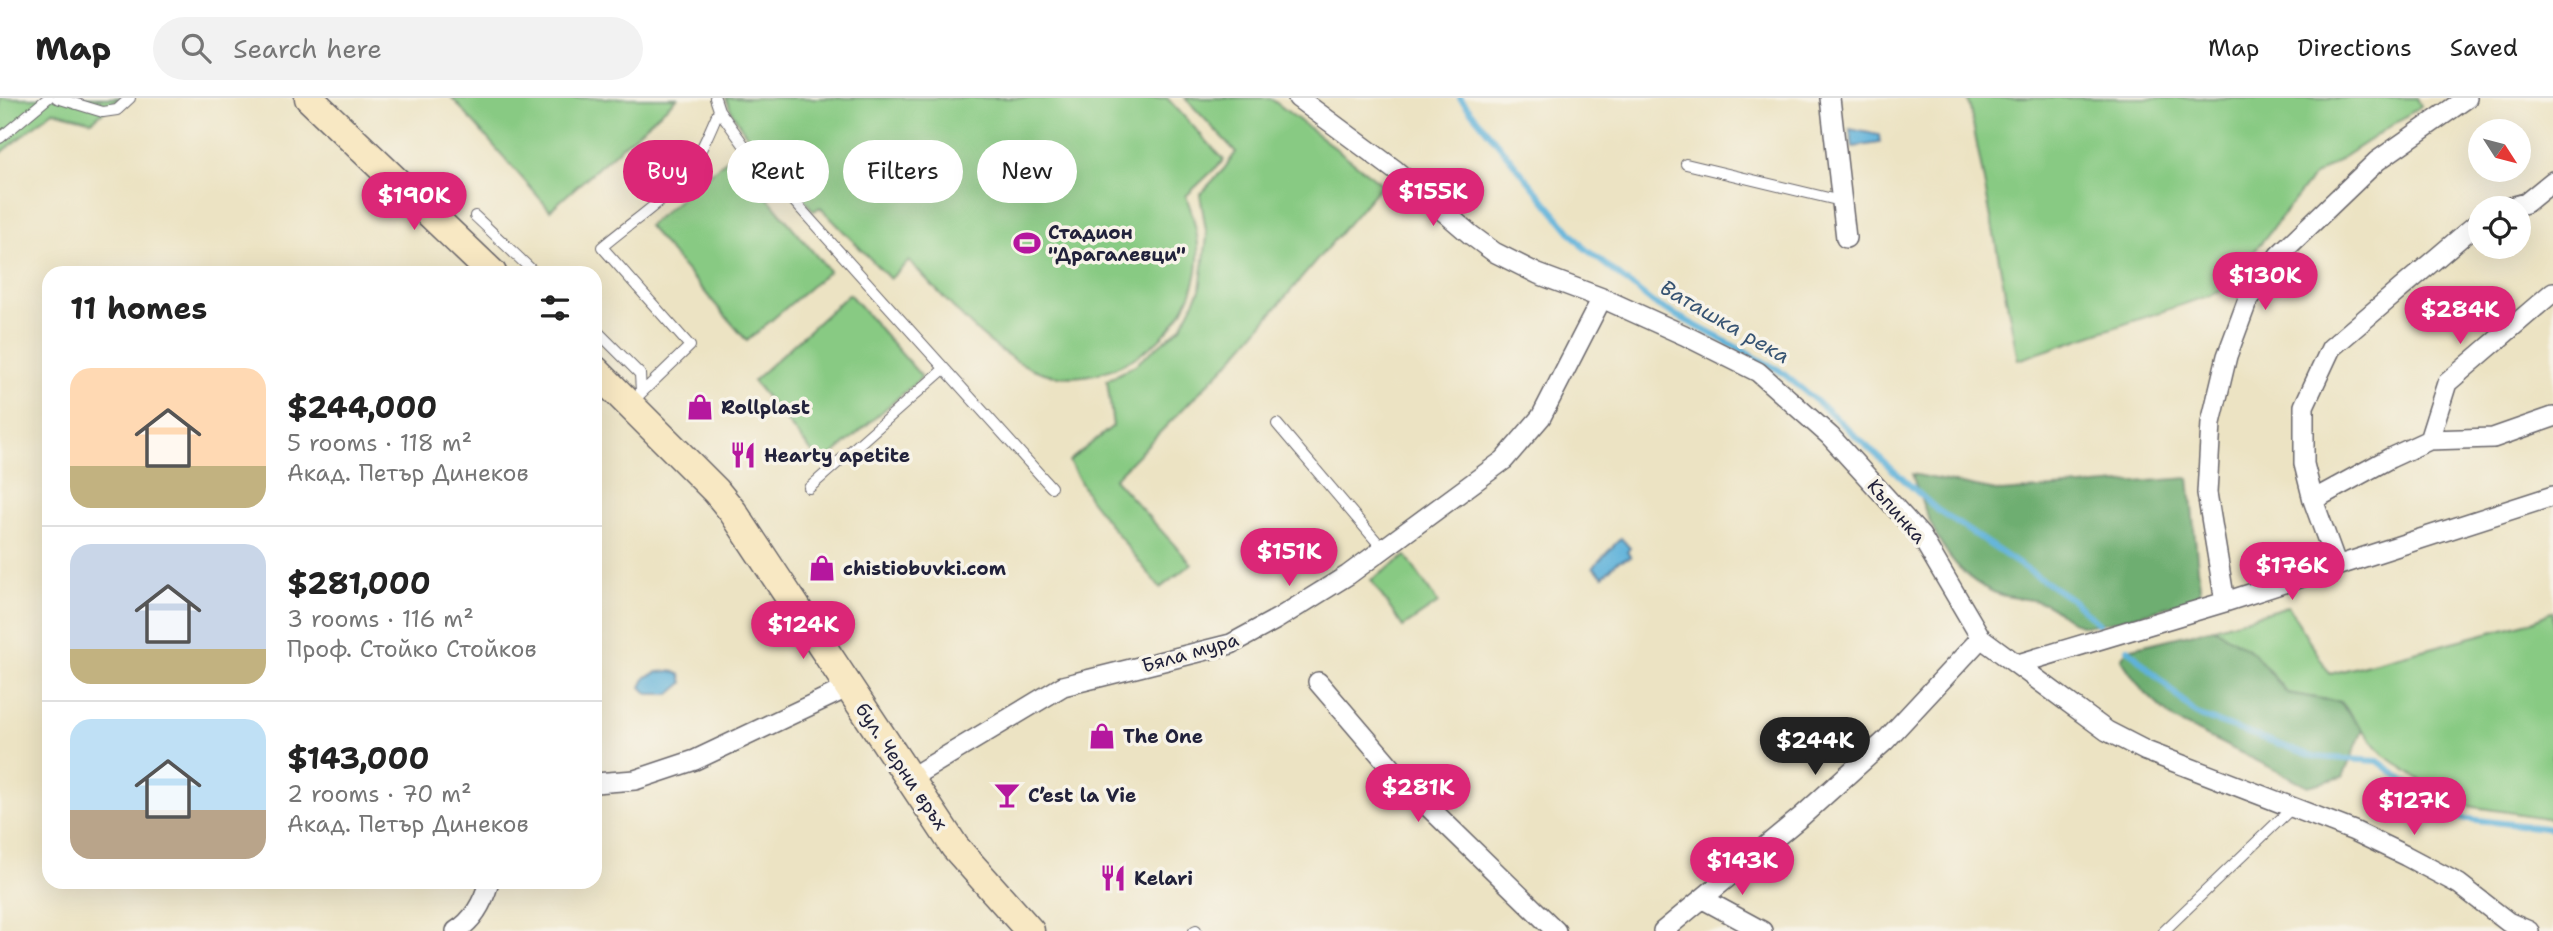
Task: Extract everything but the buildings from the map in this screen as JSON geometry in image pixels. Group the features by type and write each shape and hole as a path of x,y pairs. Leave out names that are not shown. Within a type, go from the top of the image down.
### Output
{"main road":[{"path":"309,98 485,266"},
{"name":"бул. Черни връх","path":"602,377 635,398 733,512 955,847 1030,931"}],"street":[{"name":"Къпинка","path":"1298,98 1395,170 1494,253 1538,274 1602,298 1758,372 1830,436 1921,536 1980,638 2107,730 2146,751 2354,831 2459,884 2504,926 2529,931"},
{"path":"1830,98 1846,238"},
{"path":"2225,601 2207,493 2211,423 2227,356 2247,302 2280,255 2377,161 2467,98"},
{"path":"2531,199 2553,181"},
{"path":"2337,566 2313,499 2304,464 2304,406 2330,348 2468,231"},
{"path":"2429,440 2447,383 2553,292"},
{"name":"Бяла мура","path":"910,778 1063,687 1231,644 1348,575 1504,460 1541,417 1602,298"},
{"path":"2313,499 2429,440 2493,438 2553,416"},
{"path":"2018,664 2553,496"},
{"path":"1663,931 1802,816 1885,741 1980,638"},
{"path":"1318,682 1407,786 1556,931"},
{"path":"602,782 635,780 695,760 849,687"},
{"path":"456,931 474,916 487,889"},
{"path":"1703,899 1762,931"}],"lane":[{"path":"0,138 48,98"},
{"path":"57,98 103,112 117,110 130,98"},
{"path":"715,98 719,110 746,148 1051,487"},
{"path":"635,398 690,346 602,247 688,171 719,110"},
{"path":"1686,164 1841,201"},
{"path":"475,216 528,266"},
{"path":"602,337 640,374 635,398"},
{"path":"809,488 944,369"},
{"path":"1277,424 1382,550"},
{"path":"2164,931 2291,809"}],"green space":[{"path":"0,98 120,98 92,121 53,111 0,154"},
{"path":"452,98 677,98 629,140 623,140 623,146 550,210"},
{"name":"Стадион \"Драгалевци\"","path":"726,98 1167,98 1224,160 1186,196 1196,228 1197,273 1185,306 1171,327 1132,359 1110,370 1086,376 1062,376 1038,371 1002,351 969,323 909,261 890,279 820,207 814,211 806,203 829,203 829,140 751,140"},
{"path":"1185,98 1270,98 1382,184 1234,357 1114,479 1192,564 1160,588 1089,498 1069,461 1113,426 1107,380 1135,365 1181,327 1200,290 1207,237 1200,194 1236,152"},
{"path":"1968,98 2417,98 2421,106 2313,177 2223,291 2018,360"},
{"path":"727,159 727,203 772,203 829,271 747,341 648,226 675,203 713,203 713,171"},
{"path":"849,294 922,377 822,464 753,381"},
{"path":"1912,474 2001,492 2189,478 2201,597 2121,619 2081,625 2044,603 2001,595 1983,587 1954,562 1933,529"},
{"path":"1406,556 1438,603 1403,627 1371,580"},
{"path":"2288,606 2330,674 2533,621 2553,611 2553,819 2455,804 2384,755 2340,702 2287,693 2254,653 2214,628"},
{"path":"2214,628 2254,653 2287,693 2339,702 2363,730 2343,777 2308,786 2174,720 2142,690 2121,659 2128,649"}],"water":[{"path":"1850,129 1879,135 1880,143 1853,147"},
{"path":"1621,538 1630,548 1627,552 1631,557 1618,561 1603,576 1593,567"},
{"path":"672,671 681,675 683,683 670,694 648,694 641,687 646,677 658,672"}],"waterway":[{"name":"Ваташка река","path":"1460,98 1582,246 1653,303 1779,370 1936,509 2071,599 2099,624"},
{"name":"Ваташка река","path":"2128,649 2197,715 2316,757 2378,761 2452,817 2553,829"}],"place":[{"name":"Стадион \"Драгалевци\"","path":"1027,243"},
{"name":"Rollplast","path":"700,407"},
{"name":"Hearty apetite","path":"743,455"},
{"name":"chistiobuvki.com","path":"822,568"},
{"name":"The One","path":"1102,736"},
{"name":"C’est la Vie","path":"1007,795"},
{"name":"Kelari","path":"1113,878"}]}
